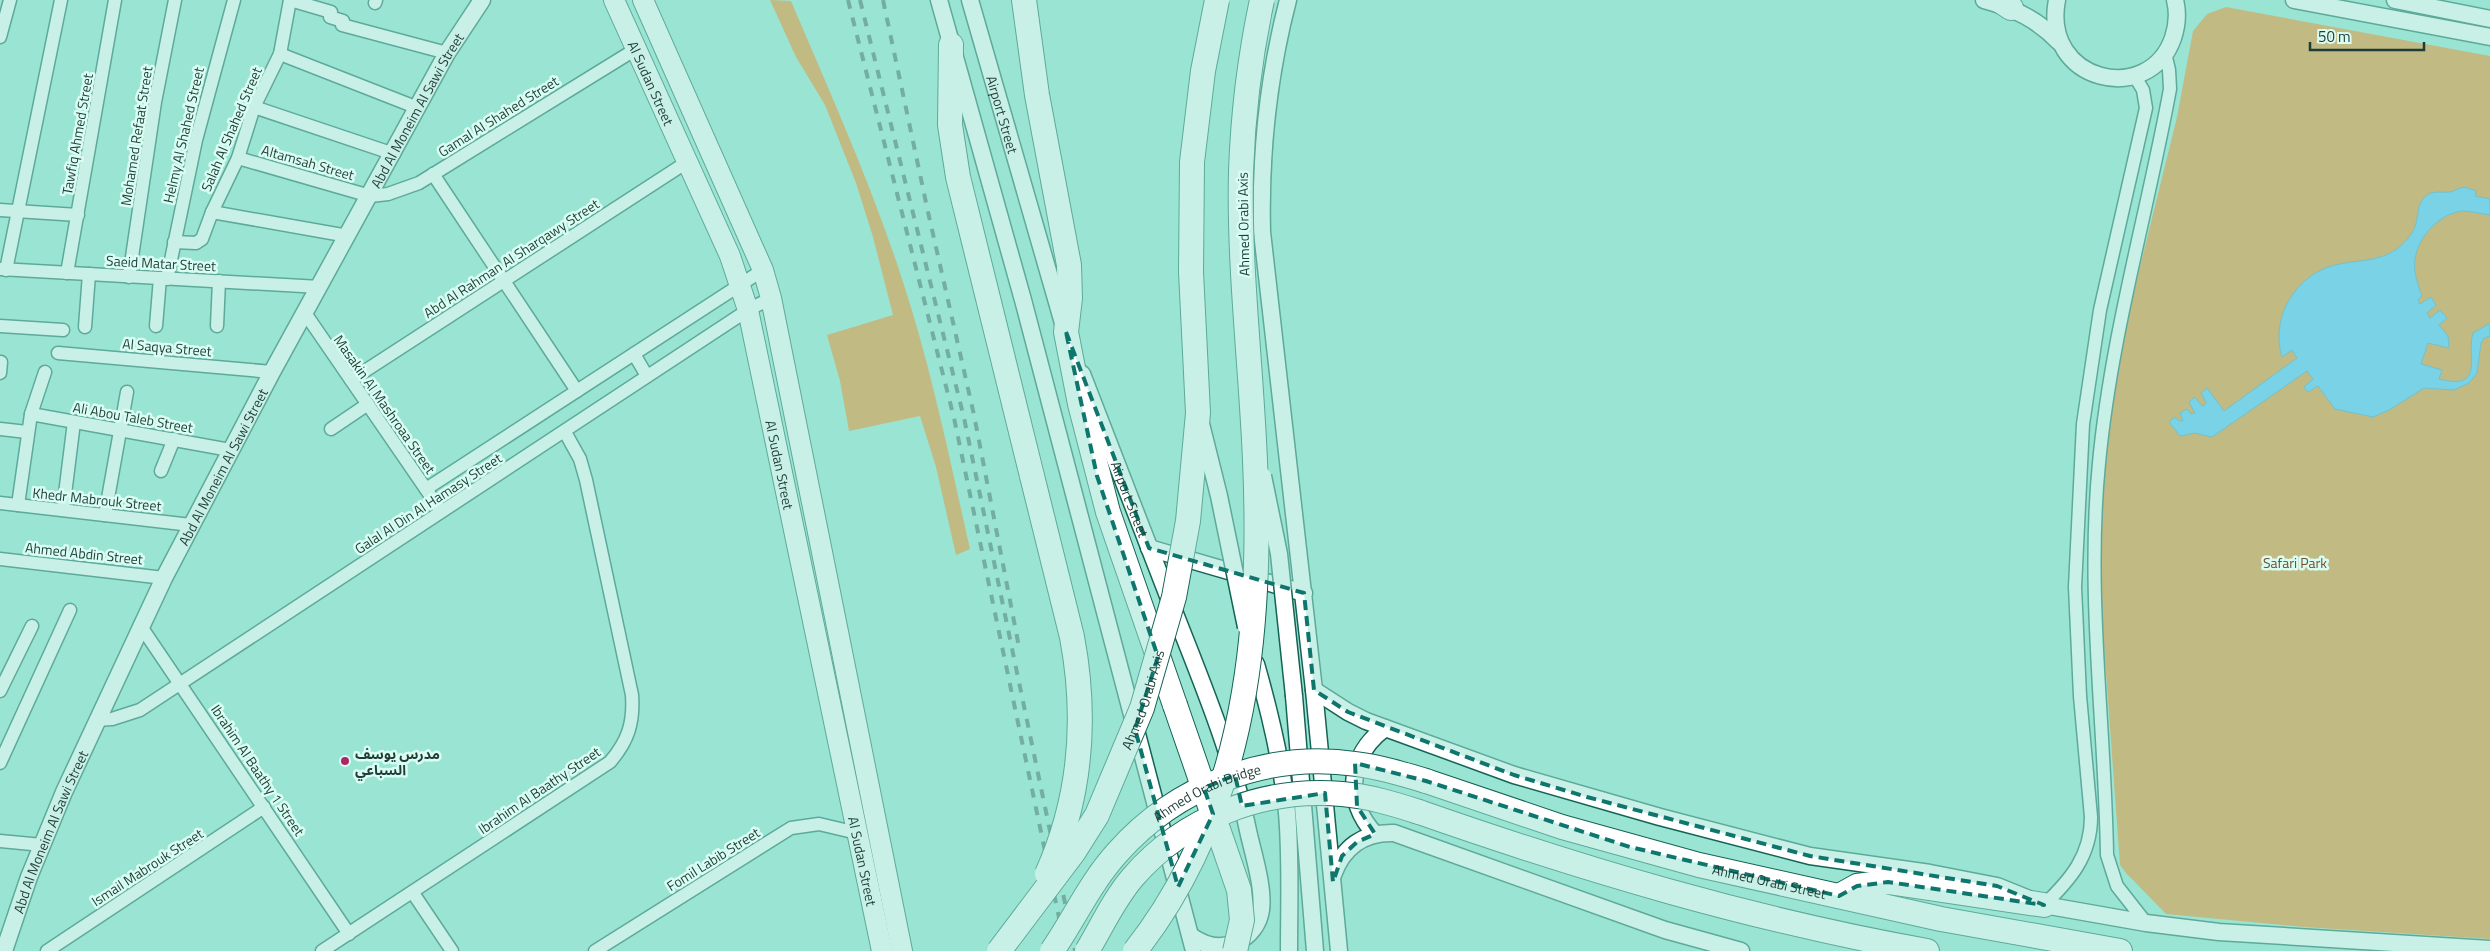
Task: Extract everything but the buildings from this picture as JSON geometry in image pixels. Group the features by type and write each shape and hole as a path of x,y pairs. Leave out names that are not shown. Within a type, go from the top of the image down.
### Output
{"highway":[{"path":"1024,0 1037,96 1069,265 1070,298 1066,332 1080,404 1102,494 1239,890 1242,920 1236,951"},
{"path":"1209,0 1211,26"},
{"name":"Ahmed Orabi Axis","path":"999,951 1073,853 1097,815 1142,708 1165,634 1180,568 1188,521 1198,412 1191,272 1192,162 1203,72 1217,0"},
{"name":"Ahmed Orabi Axis","path":"1135,951 1174,895 1197,851 1216,806 1235,743 1246,678 1256,572 1254,449 1242,243 1241,170 1246,93 1262,0"},
{"path":"951,45 950,116 958,177 1067,612 1080,688 1080,738 1073,794 1054,859 1032,907"},
{"name":"Ahmed Orabi Bridge","path":"1052,951 1101,872 1128,842 1171,806 1214,783 1260,768 1308,762 1356,764 1426,781"},
{"name":"Ahmed Orabi Street","path":"1426,781 1562,827 1716,869 1941,919 2120,951"},
{"name":"Ahmed Orabi Bridge","path":"1087,951 1121,892 1143,866 1180,836 1215,816 1266,799 1318,793 1360,796 1419,812 1616,877 1800,926"},
{"path":"1839,896 1857,886 1888,882 2044,904"},
{"path":"1800,926 1850,951"},
{"path":"1800,926 1927,951"}],"main road":[{"name":"Al Sudan Street","path":"614,0 688,162 740,284 748,310 882,951"},
{"name":"Al Sudan Street","path":"646,5 763,270 771,298 902,951"},
{"path":"624,21 646,5"}],"street":[{"path":"0,37 10,0"},
{"path":"3,269 61,0"},
{"name":"Tawfiq Ahmed Street","path":"66,273 78,215 114,0"},
{"name":"Mohamed Refaat Street","path":"129,277 155,102 175,0"},
{"name":"Helmy Al Shahed Street","path":"156,326 163,278 174,242 201,124 234,0"},
{"path":"290,0 331,12 330,17 343,21 342,25 447,53"},
{"name":"Salah Al Shahed Street","path":"174,242 201,241 212,212 238,158 254,107 280,54 290,0"},
{"name":"Abd Al Moneim Al Sawi Street","path":"4,944 42,845 96,720 140,625 272,372 394,154 447,53 482,0"},
{"name":"Airport Street","path":"939,0 1026,310 1137,739 1193,944 1227,946 1244,939 1255,925 1261,909 1261,900 1245,818 1225,744 1066,332 970,0"},
{"path":"1288,0 1271,71 1266,109 1262,157 1262,223 1273,345 1304,593 1339,951"},
{"path":"1984,0 2004,4 2038,23 2059,42"},
{"path":"2057,0 2053,17 2059,42 2065,53 2084,70 2109,78 2134,75 2156,62 2165,53 2176,29 2177,16 2174,0"},
{"path":"2294,0 2490,37"},
{"path":"2403,1 2490,19"},
{"name":"Gamal Al Shahed Street","path":"370,196 404,190 433,174 636,49"},
{"path":"2146,923 2124,897 2109,866 2094,615 2095,514 2110,372 2170,89 2169,70 2165,53"},
{"path":"280,54 418,108"},
{"path":"2044,904 2062,888 2078,866 2088,848 2091,828 2080,696 2075,587 2083,424 2100,310 2144,116 2145,99 2134,75"},
{"path":"254,107 394,154"},
{"name":"Altamsah Street","path":"238,158 370,196"},
{"name":"Abd Al Rahman Al Sharqawy Street","path":"351,380 688,162"},
{"path":"433,174 577,391"},
{"path":"0,210 78,215"},
{"path":"212,212 348,236"},
{"name":"Saeid Matar Street","path":"3,269 320,286"},
{"name":"Galal Al Din Al Hamasy Street","path":"426,489 763,270"},
{"path":"85,327 89,274"},
{"path":"217,326 220,281"},
{"name":"Galal Al Din Al Hamasy Street","path":"96,720 112,719 140,710 748,310 771,298"},
{"path":"2100,310 2121,314"},
{"name":"Masakin Al Mashroaa Street","path":"305,313 441,511"},
{"path":"0,326 63,330"},
{"name":"Al Saqya Street","path":"58,353 272,372"},
{"path":"634,354 647,376"},
{"path":"18,505 27,432 45,372"},
{"path":"105,515 127,392"},
{"path":"331,429 368,404"},
{"name":"Ahmed Orabi Axis","path":"1198,412 1214,472 1256,664 1278,751 1287,814 1290,878 1289,951"},
{"name":"Ali Abou Taleb Street","path":"31,414 230,450"},
{"path":"63,510 74,422"},
{"path":"0,429 27,432"},
{"name":"Ibrahim Al Baathy Street","path":"322,951 610,762 622,748 630,732 633,713 632,695 586,480 580,459 565,432"},
{"path":"161,471 174,439"},
{"name":"Ahmed Orabi Axis","path":"1254,449 1267,494 1279,554 1294,696 1315,951"},
{"name":"Khedr Mabrouk Street","path":"0,503 191,525"},
{"path":"1149,548 1304,593"},
{"name":"Ahmed Abdin Street","path":"0,559 164,578"},
{"path":"0,763 70,610"},
{"name":"Ibrahim Al Baathy 1 Street","path":"140,625 181,682 349,934"},
{"path":"0,691 32,626"},
{"path":"1314,690 1348,712 1385,728 1514,776 1810,856 1930,873 1997,886 2044,904 2146,923 2219,932 2490,949"},
{"path":"1375,834 1361,817 1353,784 1354,773 1362,752 1376,735 1385,728"},
{"name":"Ismail Mabrouk Street","path":"47,951 264,807"},
{"name":"Fomil Labib Street","path":"595,951 791,828 819,824 857,833"},
{"path":"1333,882 1333,875 1342,856 1357,842 1375,834 1404,835 1665,930 1741,951"},
{"path":"0,841 42,845"},
{"path":"413,893 452,951"}],"highlighted area":[{"path":"1066,332 1149,548 1304,593 1314,690 1348,712 1514,775 1587,797 1810,856 1997,886 2044,905 1888,882 1857,886 1839,896 1630,847 1426,781 1355,763 1357,806 1375,834 1357,842 1342,856 1333,882 1325,793 1242,806 1235,775 1204,788 1213,814 1178,887 1135,729 1158,657 1097,476"}],"green space":[{"path":"770,0 791,1 851,142 892,249 914,317 932,383 970,549 956,555 936,467 920,416 849,431 840,381 827,335 893,315 873,237 856,183 825,105 796,57"},
{"name":"Safari Park","path":"2226,7 2490,56 2490,939 2304,927 2166,914 2120,865 2100,590 2102,489 2110,413 2132,299 2177,117 2193,31 2207,14"}],"water":[{"path":"2464,187 2476,191 2475,196 2490,199 2490,215 2463,211 2446,216 2438,221 2425,234 2417,250 2415,269 2422,296 2418,300 2420,304 2431,297 2436,305 2427,313 2430,318 2440,310 2447,318 2439,325 2448,336 2449,348 2428,343 2421,364 2442,370 2439,379 2454,381 2463,380 2469,376 2472,361 2471,342 2473,333 2490,323 2490,336 2484,338 2481,343 2477,373 2469,383 2454,390 2424,388 2389,410 2373,417 2335,409 2318,386 2308,392 2304,387 2313,379 2307,371 2212,437 2195,433 2180,436 2169,422 2175,417 2179,421 2183,421 2180,413 2187,409 2191,414 2195,413 2189,402 2195,397 2204,406 2206,402 2201,393 2207,388 2224,411 2297,358 2292,350 2282,357 2279,342 2280,328 2283,313 2289,300 2297,288 2308,278 2321,270 2335,265 2383,256 2397,249 2413,232 2420,204 2426,196 2433,192 2450,192"}],"railway":[{"path":"848,0 954,418 1066,951"},
{"path":"860,0 964,418 1075,951"},
{"path":"883,0 974,415 1019,647"}],"place":[{"name":"مدرس يوسف السباعي","path":"345,761"}]}
